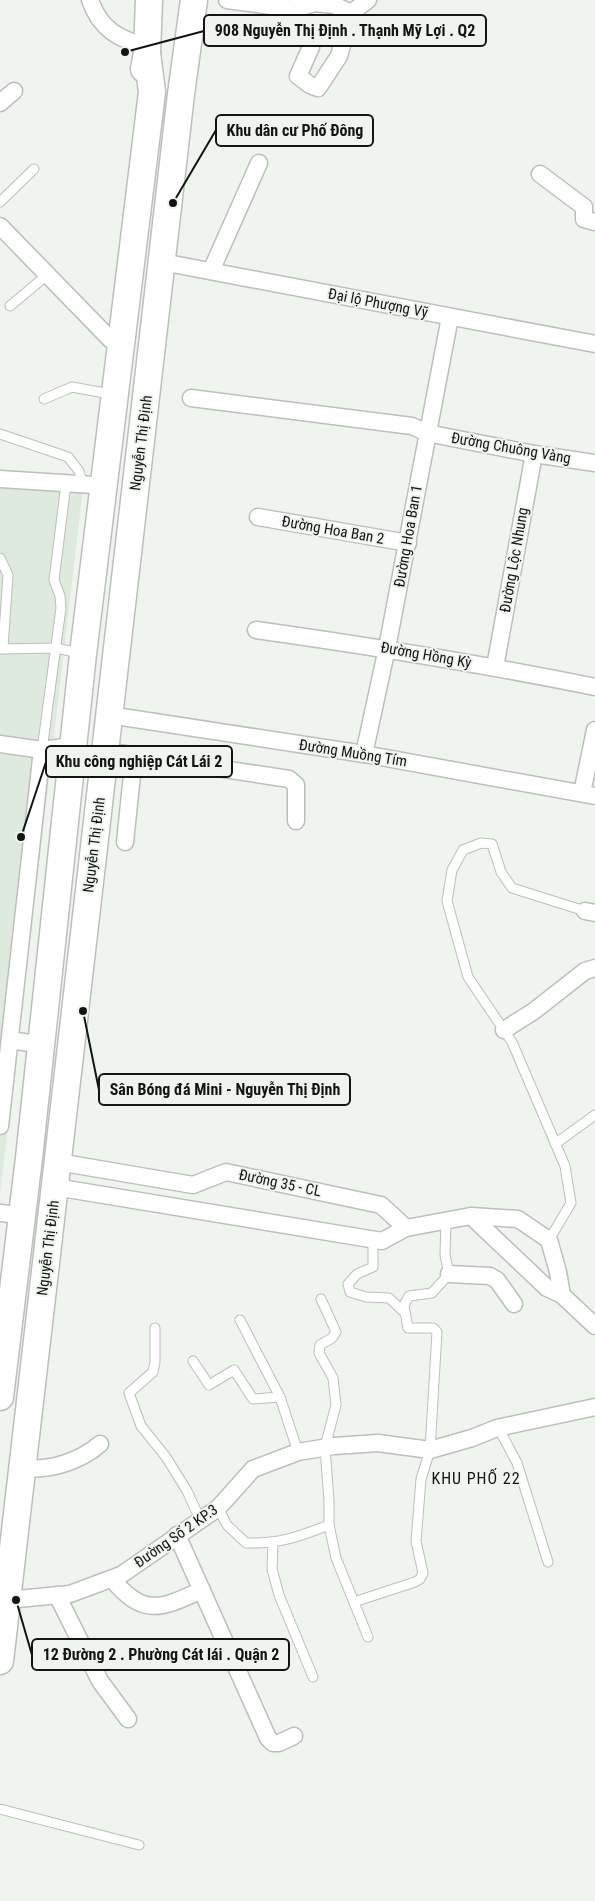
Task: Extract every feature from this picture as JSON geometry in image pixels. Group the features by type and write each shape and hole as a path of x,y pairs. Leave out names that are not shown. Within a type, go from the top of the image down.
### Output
{"main road":[{"name":"Nguyễn Thị Định","path":"0,1538 75,749 87,712 177,0"},
{"name":"Nguyễn Thị Định","path":"0,1397 37,1159 20,1041 75,749 87,712 162,262 194,0"},
{"name":"Nguyễn Thị Định","path":"94,486 117,344 140,88 147,49 145,2"},
{"name":"Nguyễn Thị Định","path":"87,712 71,651 105,393 117,344"},
{"name":"Nguyễn Thị Định","path":"0,1299 5,1214 34,1185"},
{"name":"Nguyễn Thị Định","path":"0,1661 4,1599 22,1468 34,1185"}],"street":[{"path":"90,0 95,12 114,34 127,42 147,49"},
{"path":"227,0 296,5 315,3 334,5 351,13"},
{"path":"296,5 296,25 311,47 298,76 310,85 318,88 339,56 351,13 368,0"},
{"path":"0,103 14,91"},
{"path":"211,270 259,163"},
{"path":"540,174 584,207 584,219 595,222"},
{"path":"0,226 117,344"},
{"name":"Đại lộ Phượng Vỹ","path":"162,262 595,344"},
{"name":"Đường Hoa Ban 1","path":"364,754 408,543 450,317"},
{"name":"Đường Chuông Vàng","path":"191,398 412,426 427,433 534,454 595,463"},
{"name":"Đường Lộc Nhung","path":"495,666 534,454"},
{"path":"0,479 94,486"},
{"name":"Đường Hoa Ban 2","path":"258,517 408,543"},
{"name":"Đường Hồng Kỳ","path":"256,630 387,648 495,666 595,687"},
{"name":"Đường Muồng Tím","path":"87,712 364,754 589,794"},
{"path":"589,794 595,730"},
{"path":"0,744 75,749 134,756 289,779 296,786 296,821"},
{"path":"125,842 134,756"},
{"path":"504,1030 534,1011 585,971 595,968"},
{"path":"0,1126 20,1041"},
{"name":"Đường 35 - CL","path":"37,1159 193,1185 226,1172 381,1205 406,1228"},
{"path":"34,1185 224,1213 382,1241 406,1228 471,1216 518,1219 549,1240 562,1295"},
{"path":"471,1216 547,1288 562,1295 595,1326"},
{"path":"449,1274 490,1276 497,1280 514,1304"},
{"name":"Đường Số 2 KP.3","path":"4,1599 70,1594 121,1575 218,1508 253,1469 298,1452 378,1443 430,1450 498,1427 595,1408"},
{"path":"22,1468 35,1470 53,1467 83,1456 100,1444"},
{"path":"177,1535 268,1738 272,1743 279,1743 294,1736"},
{"path":"112,1578 125,1593 152,1607 169,1604 202,1590"},
{"path":"57,1595 100,1681 128,1719"}],"lane":[{"path":"0,202 34,169"},
{"path":"10,306 47,275"},
{"path":"44,399 72,387 105,393"},
{"path":"0,434 68,457 94,486"},
{"path":"66,484 54,580 60,596 71,651 75,749"},
{"path":"0,558 8,575 2,648 71,651"},
{"path":"549,1240 571,1203 565,1166 512,1042 468,977 447,901 452,870 463,850 481,843 492,844 501,872 512,888 590,912"},
{"path":"555,1144 595,1115"},
{"path":"354,1602 420,1579 423,1573 416,1541 421,1479 430,1450 436,1332 433,1328 408,1328 404,1305 409,1296 432,1294 449,1274 445,1255 446,1222"},
{"path":"373,1240 373,1267 356,1274 348,1284 350,1292 366,1297 389,1298 405,1313"},
{"path":"321,1299 336,1332 332,1338 320,1345 319,1353 333,1378 336,1404 325,1448 329,1525 336,1558 368,1637"},
{"path":"240,1320 280,1397 298,1452"},
{"path":"155,1328 155,1362 153,1372 129,1393 141,1426 166,1457 187,1491 200,1519"},
{"path":"193,1361 209,1385 234,1370 253,1399 280,1397"},
{"path":"498,1427 517,1463 548,1562"},
{"path":"218,1508 227,1525 246,1542 273,1543 291,1540 329,1525"},
{"path":"273,1543 272,1569 278,1595 314,1677"},
{"path":"0,1809 139,1845"}],"shaded area":[{"path":"0,471 84,480 0,1194"}],"place":[{"name":"908 Nguyễn Thị Định . Thạnh Mỹ Lợi . Q2","path":"125,52"},
{"name":"Khu dân cư Phố Đông","path":"173,203"},
{"name":"Khu công nghiệp Cát Lái 2","path":"21,837"},
{"name":"Sân Bóng đá Mini - Nguyễn Thị Định","path":"83,1011"},
{"name":"12 Đường 2 . Phường Cát lái . Quận 2","path":"16,1600"}],"district":[{"name":"KHU PHỐ 22","path":"476,1478"}]}
